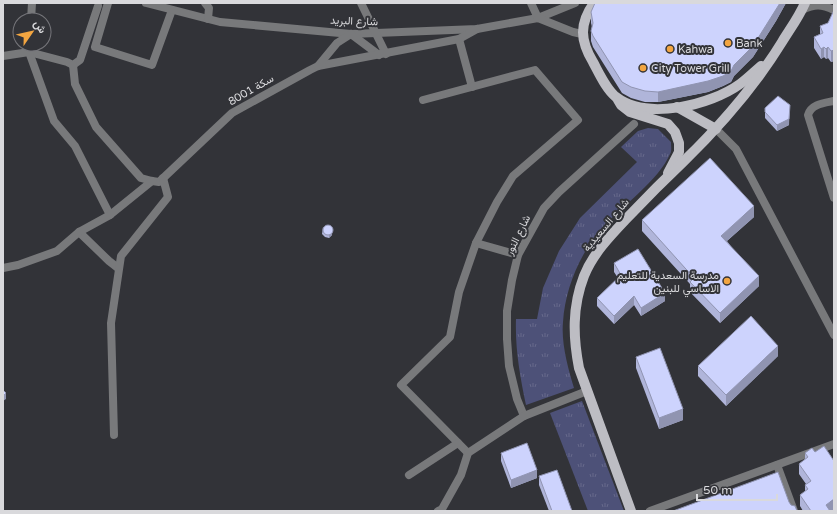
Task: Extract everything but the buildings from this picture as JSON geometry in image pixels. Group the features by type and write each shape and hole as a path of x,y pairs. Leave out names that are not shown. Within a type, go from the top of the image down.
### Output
{"main road":[{"path":"594,3 584,20 582,34 585,49 605,84 621,105 630,112 668,124 675,132 679,143 679,152 666,178"},
{"name":"شارع السعيدية","path":"631,511 579,368 575,349 573,329 575,310 584,276 592,260 603,245 666,178 716,129 739,102 775,54 803,6"},
{"path":"616,97 646,108 677,107 707,100 740,84 775,54"},
{"path":"677,107 716,129"}],"street":[{"path":"108,3 95,47 152,65 172,10"},
{"name":"شارع البريد","path":"146,3 220,22 351,34 477,29 538,18 575,3"},
{"path":"205,3 209,8 208,19"},
{"path":"361,3 376,33 382,54"},
{"path":"531,3 538,18 582,34"},
{"path":"803,6 824,4 834,10"},
{"path":"73,65 80,60 98,6"},
{"name":"سكة 8001","path":"152,181 159,182 232,113 318,66 459,39 477,29"},
{"path":"318,66 337,43 351,34 382,54"},
{"path":"459,39 472,87"},
{"path":"3,56 16,52"},
{"path":"30,52 54,122 75,146 110,215"},
{"path":"40,52 73,65"},
{"path":"73,65 75,84 96,127 141,178 152,181"},
{"path":"423,100 535,70 578,120 513,176 497,202 476,243 459,292 450,337 401,385 468,453"},
{"path":"834,101 814,106 809,110 808,114 834,198"},
{"name":"شارع النور","path":"524,416 517,399 510,366 507,339 507,311 518,255 544,208 634,124"},
{"path":"716,129 736,149 834,335"},
{"path":"114,435 110,323 118,268 121,256 168,197 163,178"},
{"path":"3,268 18,265 57,251 79,232 110,215 152,181"},
{"path":"79,232 118,268"},
{"path":"476,243 518,255"},
{"path":"438,511 442,508 461,475 468,453 524,416 587,391"},
{"path":"409,475 458,443"},
{"path":"650,511 834,444"},
{"path":"777,465 794,511"}],"green space":[{"path":"648,128 658,129 671,142 671,153 665,164 649,183 602,228 594,238 581,260 570,284 564,310 563,338 569,372 574,388 526,405 518,362 516,319 537,319 543,288 559,251 580,218 637,162 621,147 638,131"},
{"path":"582,401 624,511 588,511 550,413"}],"place":[{"name":"Bank","path":"728,43"},
{"name":"Kahwa","path":"670,49"},
{"name":"City Tower Grill","path":"643,68"},
{"name":"مدرسة السعدية للتعليم الاساسي للبنين","path":"727,281"}]}
